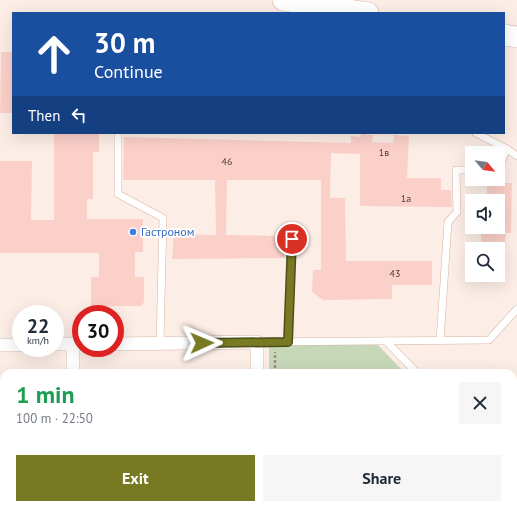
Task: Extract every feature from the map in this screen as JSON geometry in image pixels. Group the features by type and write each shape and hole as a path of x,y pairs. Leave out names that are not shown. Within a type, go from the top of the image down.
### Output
{"main road":[{"path":"283,0 361,12"},
{"path":"505,35 517,37"}],"street":[{"path":"124,344 257,342 257,369"},
{"path":"0,345 12,345"},
{"path":"74,369 75,357"}],"lane":[{"path":"118,134 118,194 163,218 160,343"},
{"path":"478,134 517,156"},
{"path":"505,153 507,149"},
{"path":"440,341 448,222 456,212 456,170 465,170"},
{"path":"288,342 292,239"},
{"path":"257,342 489,340 517,309"},
{"path":"386,341 413,369"}],"path":[{"path":"275,342 275,369"}],"green space":[{"path":"377,344 401,369 269,369 269,345"}],"building":[{"path":"1,52 12,52 12,113 0,113"},
{"path":"54,134 99,134 99,152 93,152 93,199 87,199 87,219 143,219 143,252 135,252 135,277 144,277 144,302 141,306 91,305 91,277 99,277 99,253 0,253 0,161 32,161 31,220 54,220"},
{"path":"361,134 373,135 372,142 393,143 394,135 409,136 407,178 441,178 441,190 451,190 452,207 360,206 360,154 331,153 330,198 345,198 346,261 432,261 432,285 392,285 392,299 323,300 312,292 313,270 321,270 321,180 227,180 226,235 285,236 284,258 172,259 174,234 216,235 215,180 123,180 124,137 351,143 351,136 361,137"},
{"path":"505,183 512,183 511,233 506,233 505,249 505,242 481,242 481,234 505,234 505,194 487,194 487,186 505,186"}],"place":[{"name":"Гастроном","path":"133,232"}],"route":[{"path":"202,343 288,342 292,239"}]}
